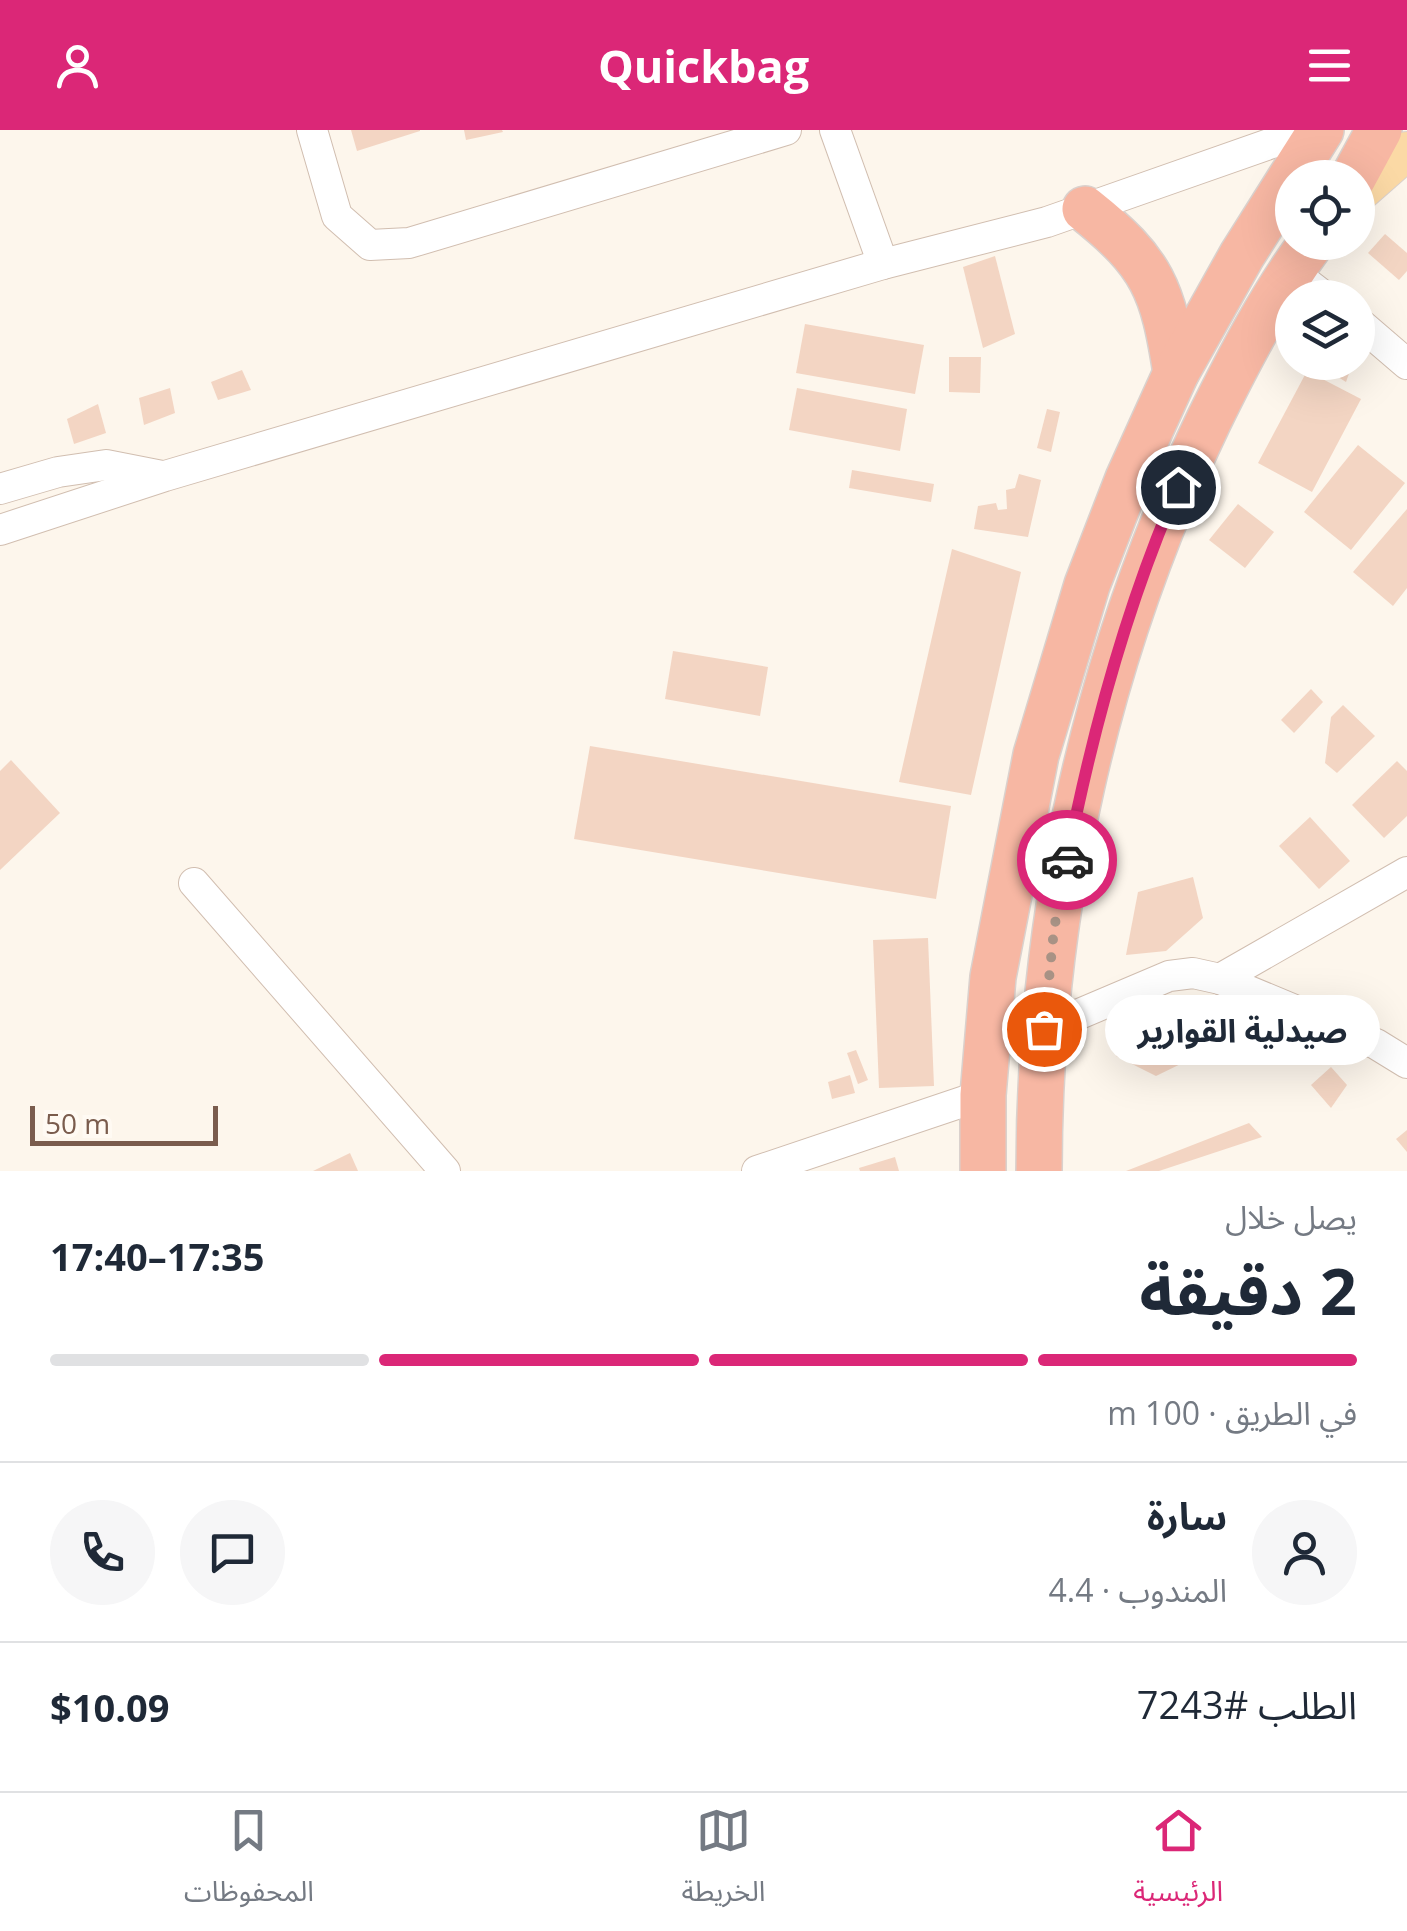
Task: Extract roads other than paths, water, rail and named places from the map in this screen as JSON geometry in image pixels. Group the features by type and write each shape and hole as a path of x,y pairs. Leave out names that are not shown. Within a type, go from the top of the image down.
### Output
{"highway":[{"path":"983,1171 983,1095 994,977 1036,754 1087,586 1128,478 1176,373 1242,255 1321,130"},
{"path":"1363,160 1379,130"},
{"path":"1084,210 1134,252 1155,282 1167,314 1176,373"},
{"path":"1038,1171 1044,1029 1054,929 1080,791 1124,632 1164,520 1229,380 1309,270"}],"main road":[{"path":"1375,179 1407,151"}],"street":[{"path":"312,130 337,216 370,245 409,243 786,130"},
{"path":"836,130 883,264"},
{"path":"0,530 165,476 883,264 1084,210 1309,130"},
{"path":"1375,337 1407,364"},
{"path":"0,488 58,472 106,465 165,476"},
{"path":"1220,978 1407,872"},
{"path":"194,883 445,1171"},
{"path":"1044,1029 1169,976 1194,973 1220,978 1376,1044 1407,1063"},
{"path":"757,1171 983,1095"}],"place":[{"name":"صيدلية القوارير","path":"1044,1029"}]}
